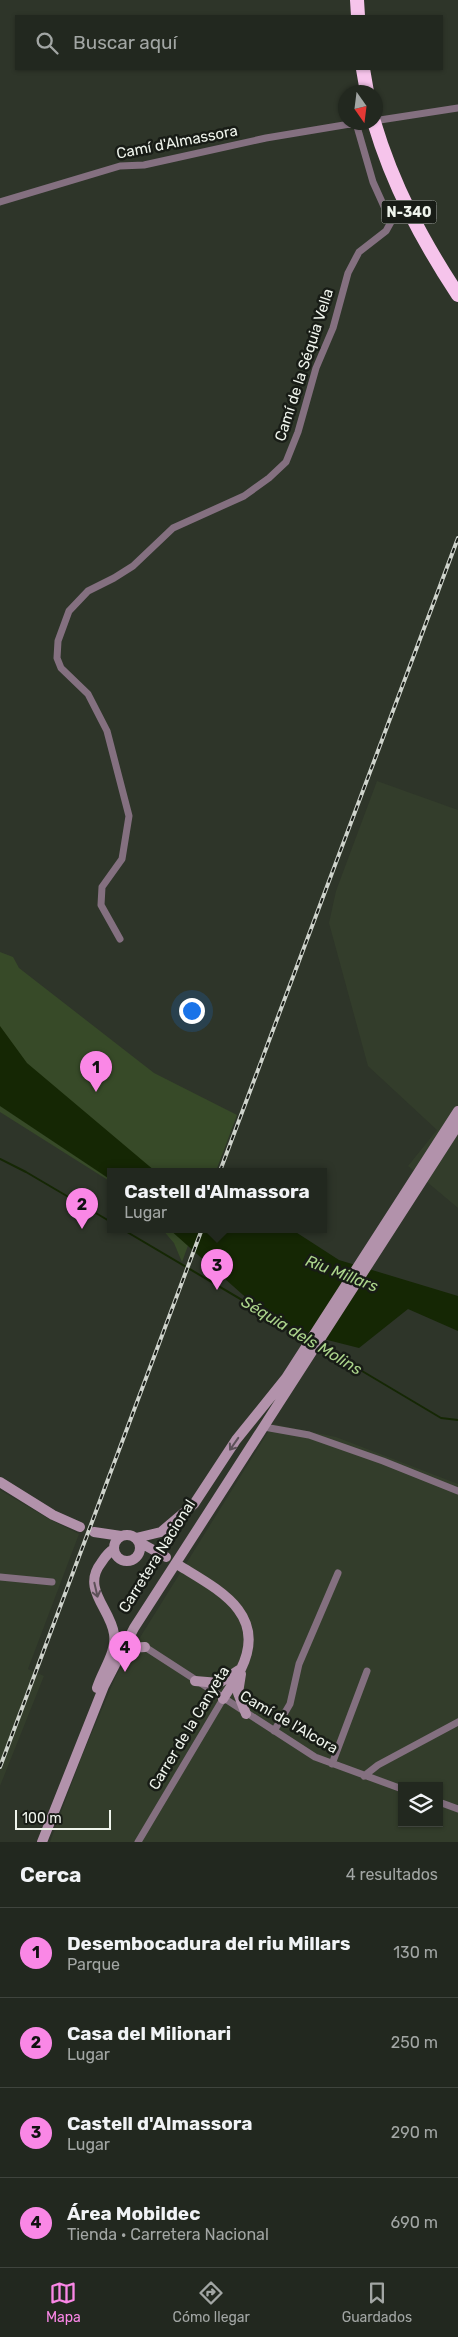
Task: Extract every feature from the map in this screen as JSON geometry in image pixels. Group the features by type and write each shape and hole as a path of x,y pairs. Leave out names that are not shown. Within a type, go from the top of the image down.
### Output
{"highway":[{"path":"357,0 358,15"},
{"path":"363,70 366,85"},
{"name":"N-340","path":"379,130 385,159 405,206 429,251 458,295"}],"main road":[{"path":"137,1540 161,1532 194,1504 236,1440 289,1380 424,1171 458,1111"},
{"path":"424,1171 458,1125"},
{"name":"Carretera Nacional","path":"42,1842 100,1687 134,1628 264,1427 289,1380"},
{"name":"Carretera Nacional","path":"35,1842 100,1687 153,1589 279,1391 289,1380"},
{"path":"0,1482 53,1515 80,1527"},
{"path":"156,1551 138,1555 132,1560 124,1560 117,1556 114,1548 96,1533 126,1535 137,1540 156,1551 166,1557"},
{"path":"100,1687 101,1674 113,1650 114,1634 110,1620 96,1596 94,1583 98,1566 114,1548 116,1540 121,1536"},
{"path":"137,1540 140,1549 138,1555"},
{"name":"Carrer de la Canyeta","path":"180,1566 228,1597 240,1609 247,1625 248,1646 242,1668 223,1699"},
{"path":"146,1647 136,1633 148,1608"},
{"path":"100,1687 126,1651 136,1646 146,1647"},
{"path":"195,1681 219,1683 242,1668"},
{"path":"242,1668 238,1693 246,1714"}],"street":[{"path":"383,120 458,108"},
{"name":"Camí d'Almassora","path":"0,202 120,166 144,165 266,138 338,126"},
{"name":"Camí de la Séquia Vella","path":"120,939 101,905 102,887 122,859 129,816 107,731 88,694 61,668 57,658 58,641 69,611 88,591 133,566 173,528 244,496 269,478 286,462 298,432 316,368 333,328 348,273 359,252 386,231 391,222 373,182 361,130"},
{"path":"264,1427 309,1435 383,1461 458,1491"},
{"path":"274,1731 290,1704 299,1664 338,1573"},
{"path":"0,1577 52,1582"},
{"name":"Camí de l'Alcora","path":"146,1647 195,1681 315,1757 398,1788"},
{"path":"332,1764 367,1671"},
{"name":"Carrer de la Canyeta","path":"138,1842 223,1699"},
{"path":"364,1776 378,1765 458,1722"},
{"path":"443,1803 458,1809"}],"shaded area":[{"path":"377,781 458,810 458,1208 408,1166 437,1130 368,1066 329,923 336,891"},
{"path":"0,952 13,957 19,968 154,1073 237,1115 217,1168 107,1168 107,1179 0,1112"},
{"path":"165,1233 193,1233 182,1262 174,1243"},
{"path":"273,1424 336,1437 458,1484 458,1842 50,1842 82,1756 116,1676"},
{"path":"0,1490 79,1534 28,1669 44,1676 0,1786"}],"water":[{"path":"0,1026 27,1063 151,1168 107,1168 107,1177 0,1106"},
{"name":"Riu Millars","path":"173,1233 297,1233 339,1260 458,1296 458,1331 408,1309 359,1348 280,1328"}],"waterway":[{"name":"Séquia dels Molins","path":"0,1159 26,1172 107,1220"},
{"name":"Séquia dels Molins","path":"129,1233 264,1313"},
{"name":"Séquia dels Molins","path":"294,1331 307,1339"},
{"name":"Séquia dels Molins","path":"320,1346 441,1418 458,1420"}],"railway":[{"path":"221,1168 458,538"},
{"path":"0,1767 200,1233"}],"place":[{"name":"Desembocadura del riu Millars","path":"96,1092"},
{"name":"Casa del Milionari","path":"82,1229"},
{"name":"Castell d'Almassora","path":"217,1290"},
{"name":"Área Mobildec","path":"125,1672"}]}
